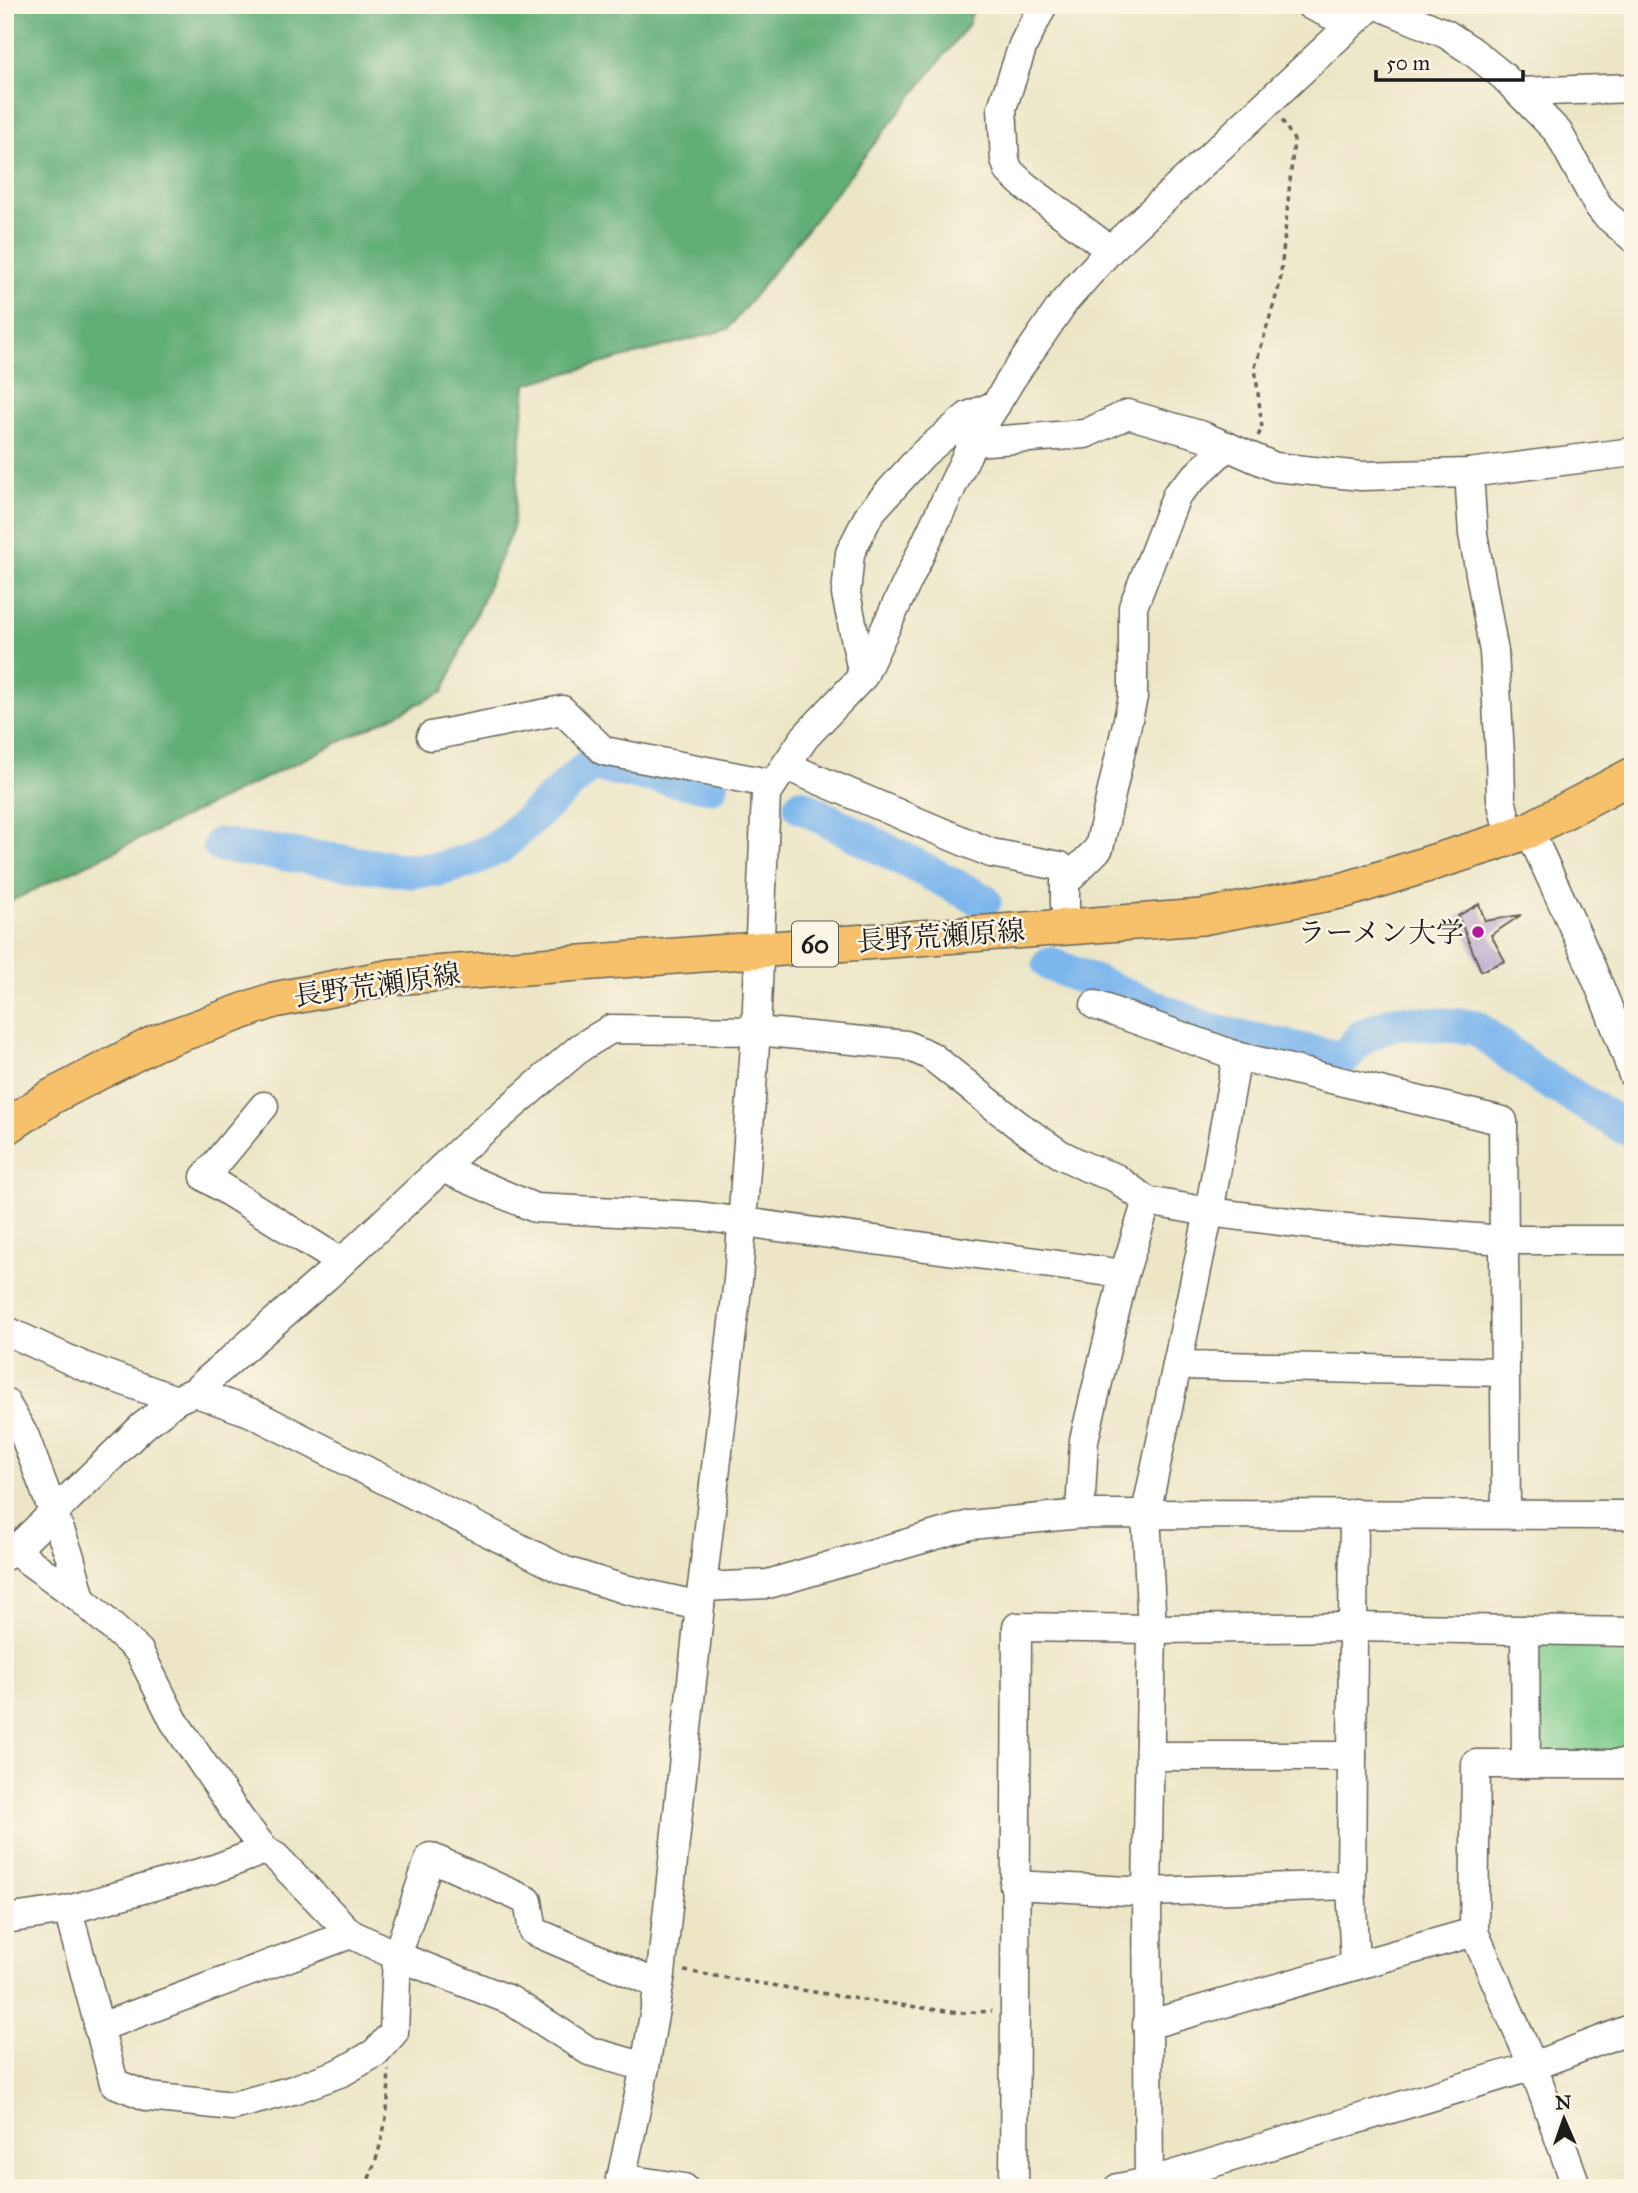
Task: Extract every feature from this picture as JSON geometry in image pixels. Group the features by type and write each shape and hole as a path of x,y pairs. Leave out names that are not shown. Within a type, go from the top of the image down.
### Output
{"main road":[{"name":"長野荒瀬原線","path":"5,1128 51,1097 155,1043 274,1000 391,977 1202,917 1345,890 1519,834 1633,775"}],"street":[{"path":"1044,5 1023,45 1002,108 1005,160 1009,171 1025,186 1110,250"},
{"path":"1310,5 1362,15"},
{"path":"1378,5 1446,34 1472,51 1519,92 1558,132 1605,214 1633,238"},
{"path":"684,2188 620,2183 645,2067 660,1976 738,1280 756,1031 766,794 805,737 863,676 974,442 1064,302 1110,250 1362,15"},
{"path":"1519,92 1633,88"},
{"path":"863,676 846,594 850,553 870,513 923,454 968,416 996,405"},
{"path":"974,442 1085,434 1128,414 1203,436 1275,467 1361,476 1469,473 1633,452"},
{"path":"1065,905 1065,882 1099,848 1133,696 1133,607 1177,494 1239,451"},
{"path":"1469,473 1473,534 1494,652 1501,799 1627,1036 1633,1075"},
{"path":"431,736 562,710 604,751 779,775 991,853 1060,866 1072,876"},
{"path":"1095,1005 1237,1056 1503,1121 1506,1514"},
{"path":"645,2067 589,2051 510,2000 397,1956 351,1934 276,1857 265,1850 240,1819 174,1721 139,1650 81,1599 8,1550 53,1514 142,1427 185,1396 341,1262 442,1168 581,1047 611,1030 756,1031 906,1045 931,1056 1018,1125 1060,1154 1116,1178 1147,1201 1321,1226 1503,1240 1633,1240"},
{"path":"1149,2185 1147,1892 1152,1629 1146,1513 1209,1212 1237,1056"},
{"path":"264,1106 205,1177 341,1262"},
{"path":"442,1168 535,1209 699,1216 1124,1274"},
{"path":"1080,1514 1084,1440 1124,1274 1147,1201"},
{"path":"5,1330 83,1366 252,1413 564,1570 624,1589 701,1596 768,1584 970,1525 1080,1514 1633,1515"},
{"path":"1177,1365 1504,1372"},
{"path":"5,1402 25,1437 69,1557 81,1599"},
{"path":"1354,1513 1351,1885 1355,1965"},
{"path":"1014,2188 1017,1627 1353,1627 1633,1632"},
{"path":"1525,1630 1526,1764"},
{"path":"1150,1756 1352,1756"},
{"path":"1577,2188 1533,2066 1474,1932 1476,1764 1633,1764"},
{"path":"5,1919 68,1910 214,1868 265,1850"},
{"path":"68,1910 114,2083 149,2097 233,2106 293,2090 342,2072 375,2053 394,2032 397,1956 430,1857 528,1902 533,1931 660,1976"},
{"path":"1014,1885 1147,1892 1351,1885"},
{"path":"1147,2025 1474,1932"},
{"path":"98,2028 351,1934"},
{"path":"1118,2188 1149,2185 1533,2066 1633,2028"}],"path":[{"path":"1239,451 1262,428 1255,367 1280,283 1294,140 1271,100"},
{"path":"660,1976 961,2013 1014,2009"},
{"path":"365,2188 378,2158 390,2093 386,2040"}],"green space":[{"path":"5,5 974,5 969,24 728,329 526,384 513,528 443,692 5,904"},
{"path":"1627,1628 1630,1752 1531,1753 1530,1637"}],"building":[{"path":"1479,904 1485,921 1521,915 1491,935 1505,961 1481,971 1458,916"}],"waterway":[{"path":"220,845 410,871 440,869 465,862 499,847 591,764 711,786"},
{"path":"801,806 984,901"},
{"path":"1050,964 1211,1031 1343,1059 1363,1036 1395,1022 1475,1027 1536,1074 1626,1128"}],"place":[{"name":"ラーメン大学","path":"1478,932"}]}
